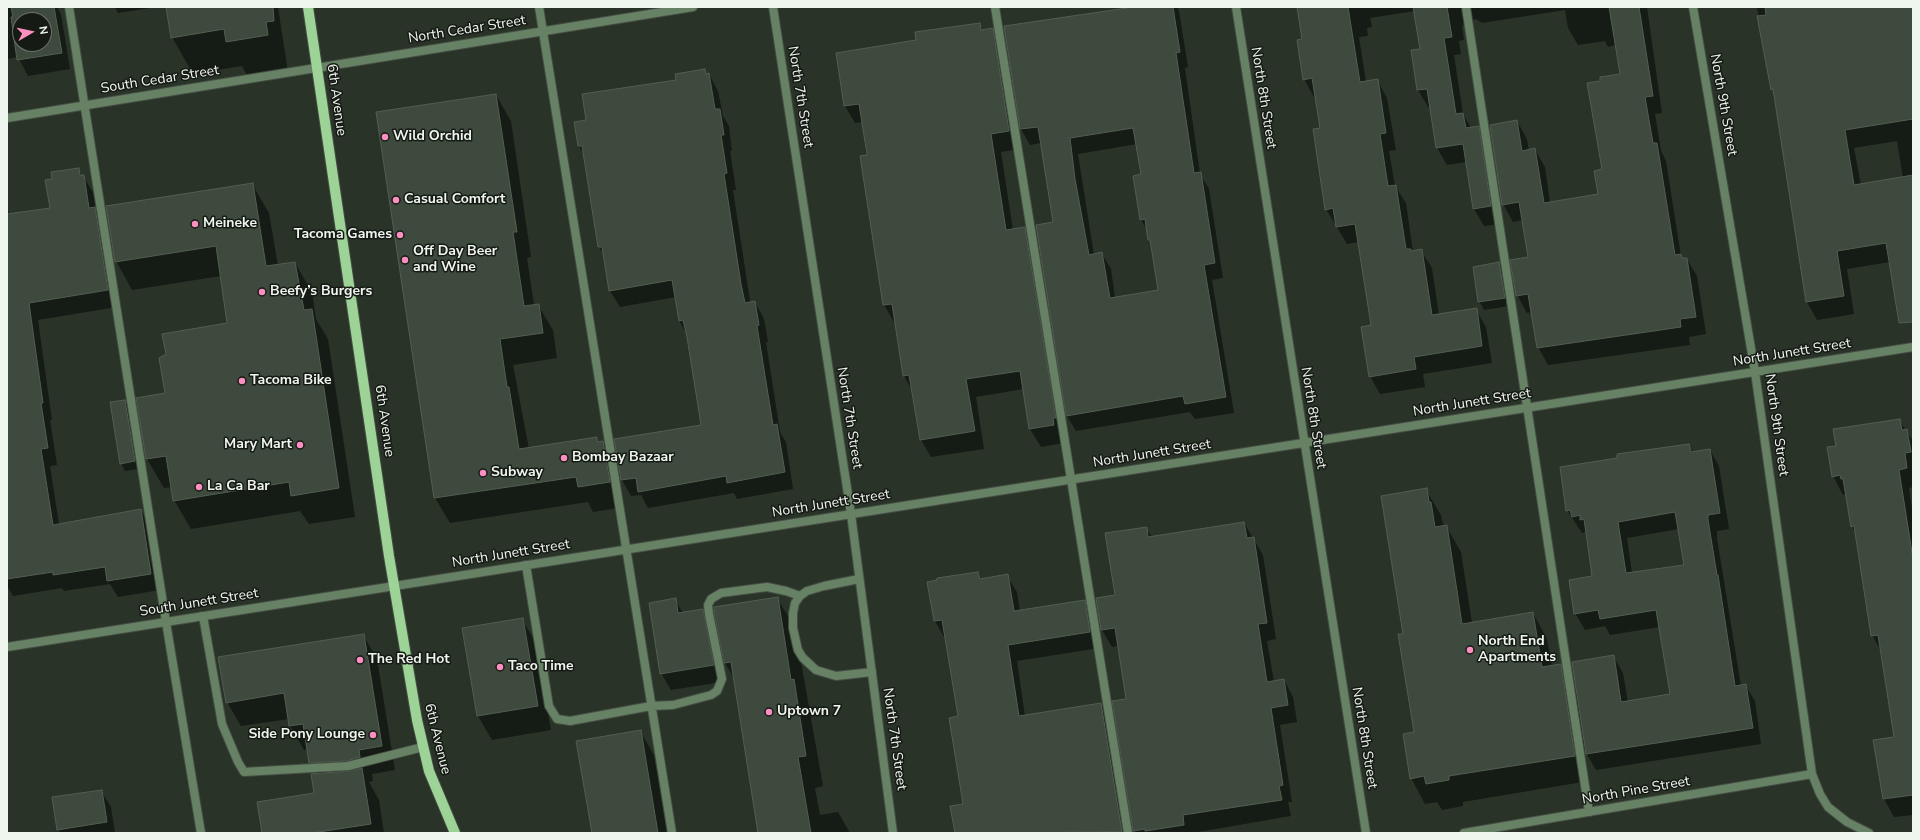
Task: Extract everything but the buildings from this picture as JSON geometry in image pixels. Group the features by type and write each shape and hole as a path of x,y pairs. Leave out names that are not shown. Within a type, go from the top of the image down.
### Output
{"main road":[{"name":"6th Avenue","path":"308,7 394,586 417,720 429,771 455,833"}],"street":[{"path":"69,7 166,622 202,833"},
{"path":"539,7 625,550 672,833"},
{"name":"North Cedar Street","path":"317,68 693,7"},
{"name":"North 7th Street","path":"773,7 850,514 893,833"},
{"path":"995,7 1128,833"},
{"name":"North 8th Street","path":"1236,7 1366,833"},
{"path":"1466,7 1589,812"},
{"name":"North 9th Street","path":"1693,7 1755,372 1812,774 1820,794 1828,807 1856,827 1869,833"},
{"name":"South Cedar Street","path":"7,118 317,68"},
{"name":"North Junett Street","path":"394,586 1913,347"},
{"path":"526,565 549,706 557,718 570,722 651,706 672,704 711,695 717,691 722,679 708,605 715,595 745,589 767,587 800,596"},
{"path":"859,579 824,586 800,596 795,602 792,612 795,639 798,650 803,658 816,670 836,676 872,672"},
{"name":"South Junett Street","path":"7,647 394,586"},
{"path":"203,616 222,724 238,762 244,772 348,766 423,747"},
{"name":"North Pine Street","path":"1466,833 1812,774"}],"place":[{"name":"Wild Orchid","path":"385,137"},
{"name":"Casual Comfort","path":"396,200"},
{"name":"Meineke","path":"195,224"},
{"name":"Tacoma Games","path":"400,235"},
{"name":"Off Day Beer and Wine","path":"405,260"},
{"name":"Beefy’s Burgers","path":"262,292"},
{"name":"Tacoma Bike","path":"242,381"},
{"name":"Mary Mart","path":"300,445"},
{"name":"Bombay Bazaar","path":"564,458"},
{"name":"Subway","path":"483,473"},
{"name":"La Ca Bar","path":"199,487"},
{"name":"North End Apartments","path":"1470,650"},
{"name":"The Red Hot","path":"360,660"},
{"name":"Taco Time","path":"500,667"},
{"name":"Uptown 7","path":"769,712"},
{"name":"Side Pony Lounge","path":"373,735"}]}
